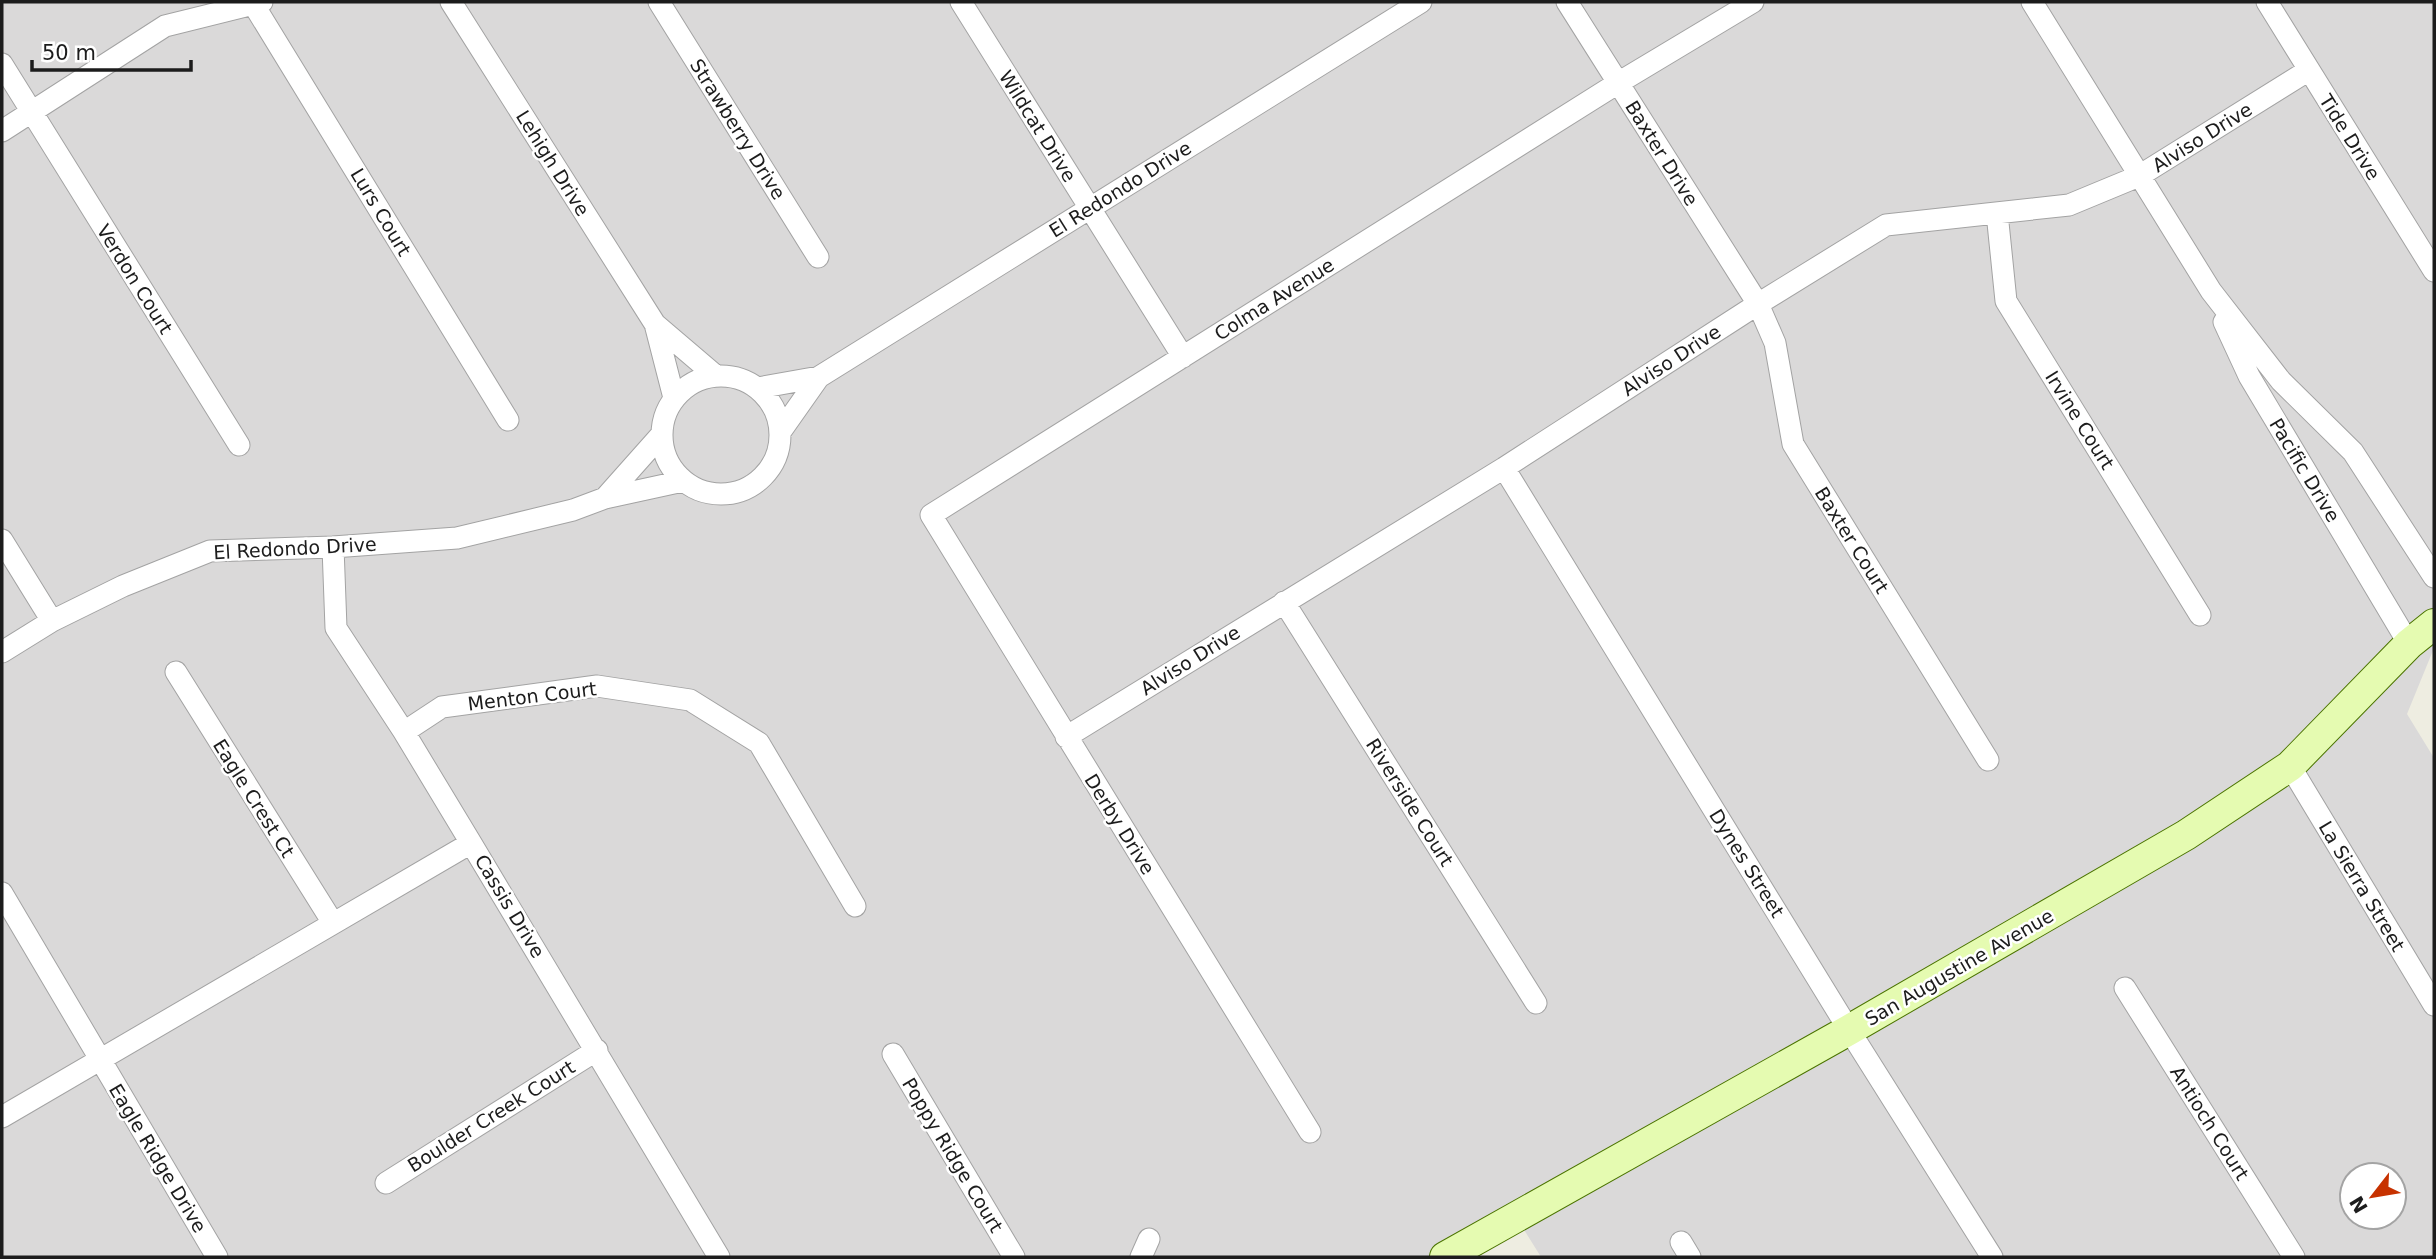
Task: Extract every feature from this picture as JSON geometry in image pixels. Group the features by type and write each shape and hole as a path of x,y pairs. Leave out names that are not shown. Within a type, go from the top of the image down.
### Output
{"street":[{"name":"Lehigh Drive","path":"450,2 655,324 716,376"},
{"name":"Strawberry Drive","path":"659,2 818,257"},
{"name":"Wildcat Drive","path":"961,2 1183,356"},
{"name":"El Redondo Drive","path":"758,388 818,377 1421,2"},
{"name":"Baxter Drive","path":"1567,2 1758,304"},
{"name":"Colma Avenue","path":"931,515 1618,83 1754,2"},
{"name":"Pacific Drive","path":"2032,2 2211,291 2281,381 2353,452 2434,577"},
{"name":"Tide Drive","path":"2267,2 2434,271"},
{"path":"2,131 165,26 256,3"},
{"name":"Lurs Court","path":"256,3 508,420"},
{"name":"Verdon Court","path":"2,64 239,446"},
{"name":"Alviso Drive","path":"1066,737 1504,468 1886,225 2069,205 2139,176 2309,70"},
{"name":"Irvine Court","path":"1997,213 2006,301 2200,615"},
{"name":"Pacific Drive","path":"2211,291 2249,376 2409,644"},
{"name":"Baxter Court","path":"1758,304 1775,343 1793,444 1988,760"},
{"name":"Lehigh Drive","path":"655,324 674,398"},
{"path":"716,376 731,376 758,388 773,408 781,431 779,451 771,469 757,483 739,492 720,495 700,491 683,481 671,468 664,453 662,435 665,416 674,398 700,379 716,376"},
{"name":"El Redondo Drive","path":"781,431 818,377"},
{"name":"El Redondo Drive","path":"605,498 662,435"},
{"name":"Dynes Street","path":"1504,468 1849,1030 1992,1257"},
{"name":"El Redondo Drive","path":"2,652 52,621 122,586 211,551 333,547 457,538 573,510 605,498 683,481"},
{"name":"Derby Drive","path":"931,515 1310,1132"},
{"path":"2,540 52,621"},
{"name":"Cassis Drive","path":"333,547 336,628 404,732 719,1257"},
{"name":"Riverside Court","path":"1284,601 1536,1003"},
{"name":"San Augustine Avenue","path":"1445,1257 1849,1030 2186,835 2290,766 2409,644 2434,624"},
{"name":"Eagle Crest Ct","path":"176,672 333,923"},
{"name":"Menton Court","path":"404,732 442,707 597,686 690,700 759,743 855,906"},
{"name":"La Sierra Street","path":"2290,766 2434,1005"},
{"path":"2,1117 471,843"},
{"name":"Eagle Ridge Drive","path":"2,893 217,1257"},
{"name":"Antioch Court","path":"2125,988 2294,1257"},
{"name":"Boulder Creek Court","path":"386,1183 597,1050"},
{"name":"Poppy Ridge Court","path":"893,1054 1014,1257"}],"shaded area":[{"path":"2,2 2434,2 2434,648 2407,714 2434,758 2434,1257 1541,1257 1521,1225 1464,1257 2,1257"}]}
